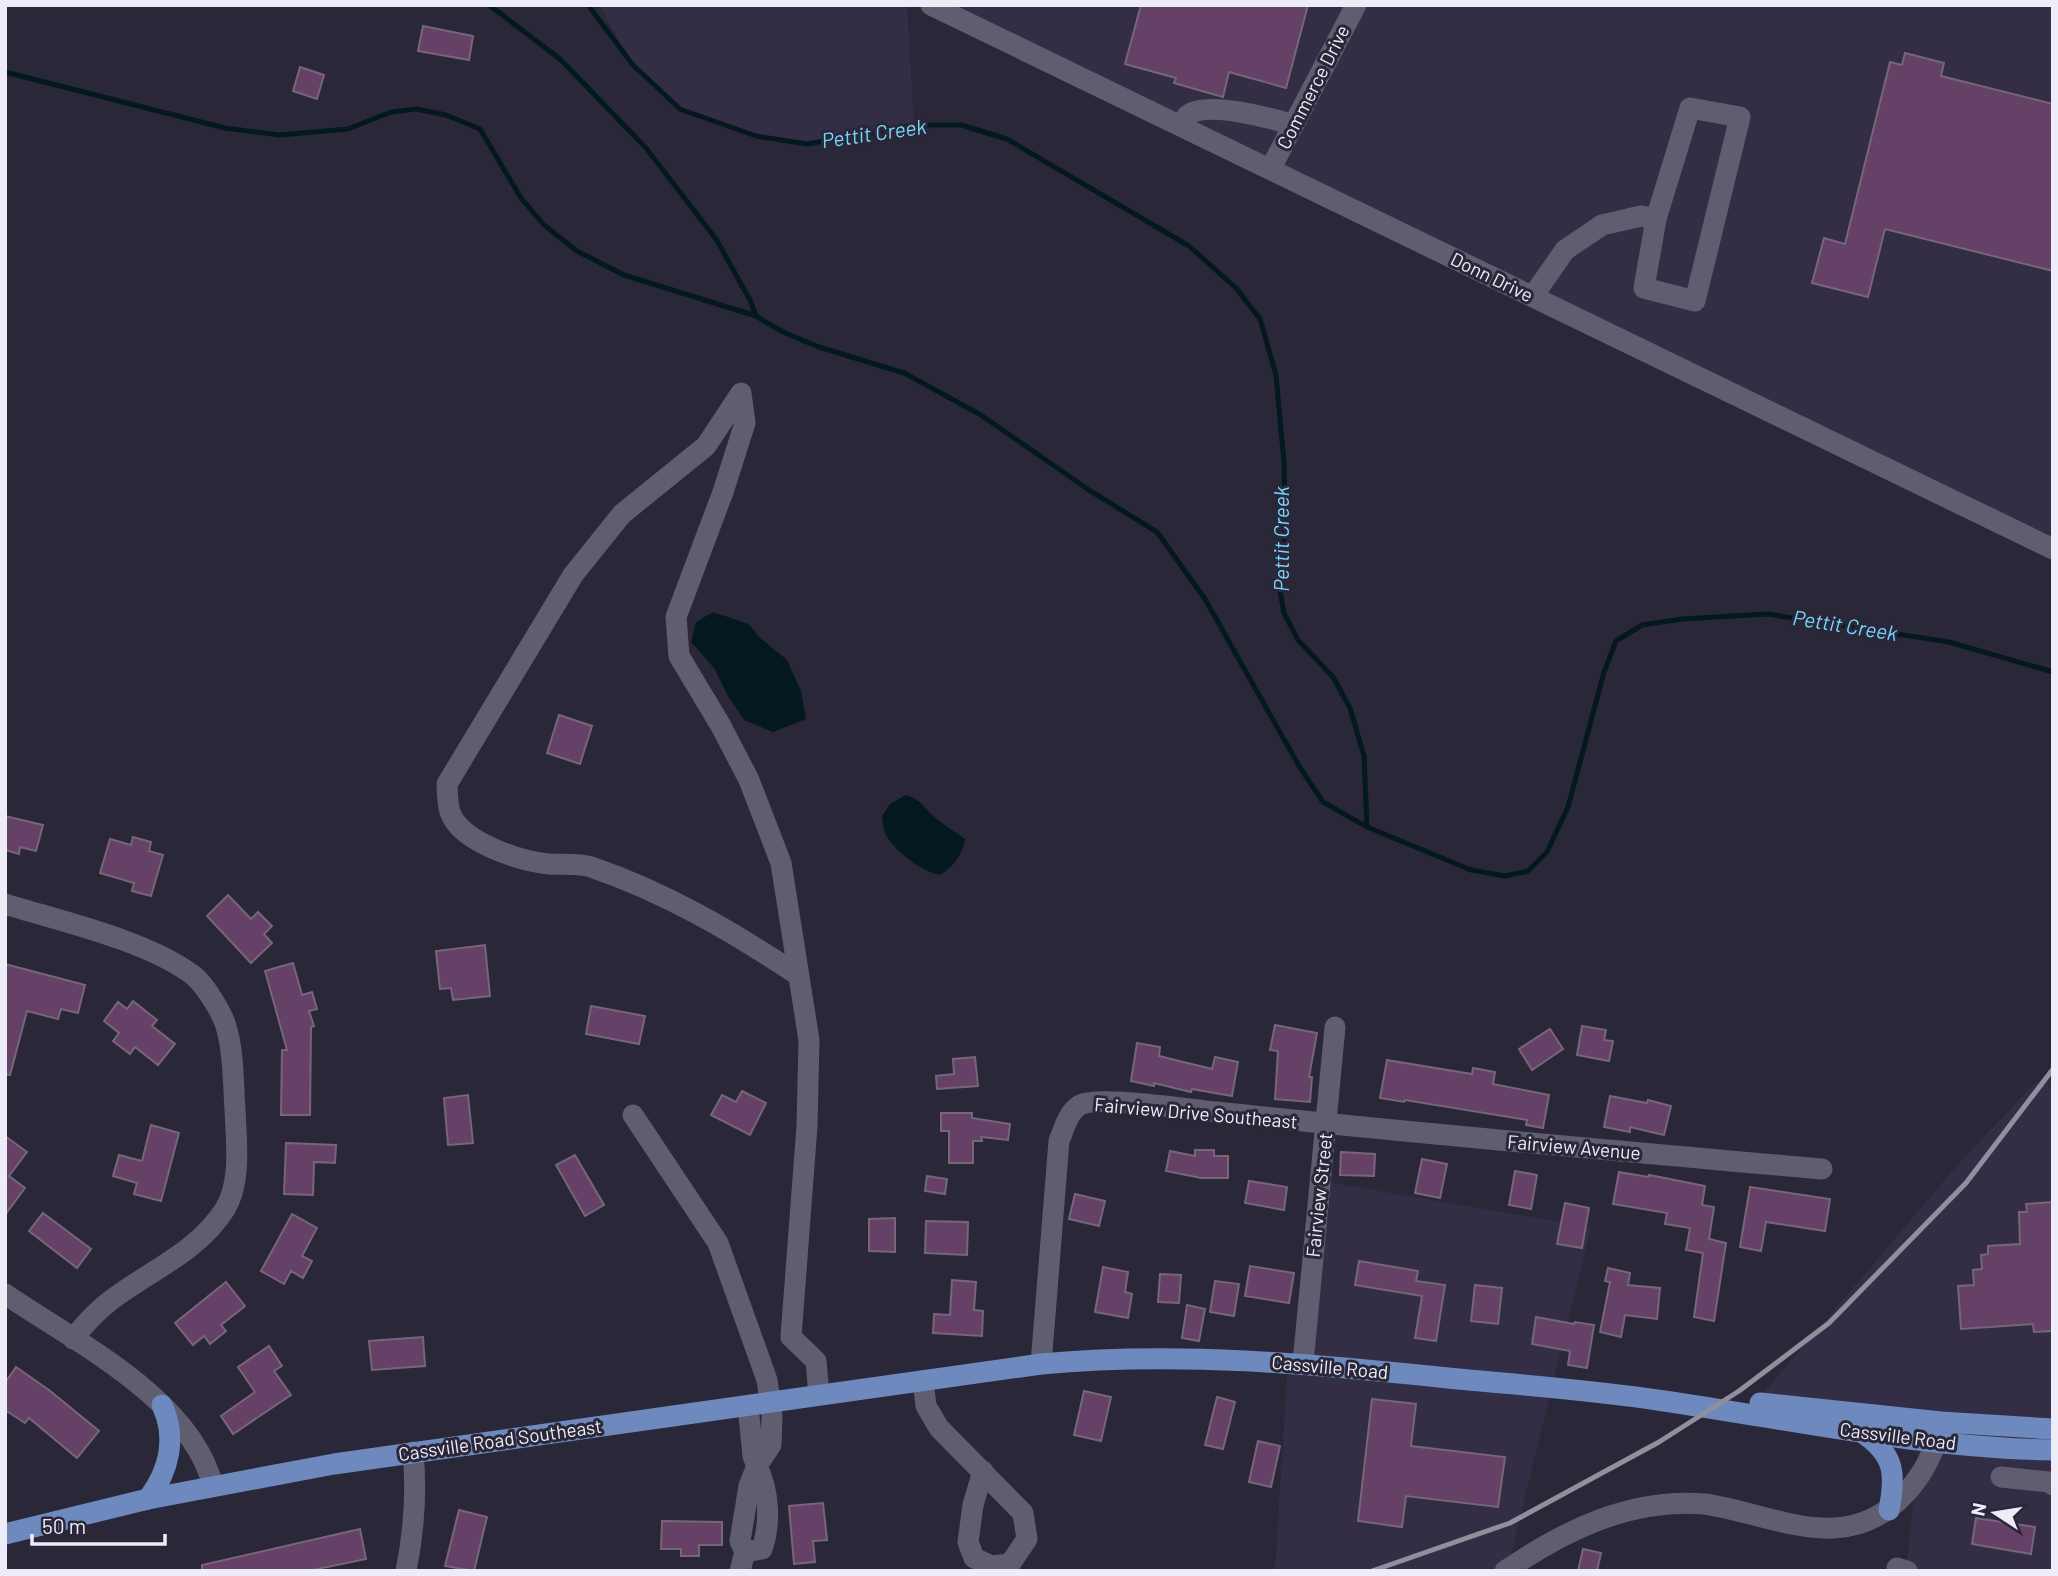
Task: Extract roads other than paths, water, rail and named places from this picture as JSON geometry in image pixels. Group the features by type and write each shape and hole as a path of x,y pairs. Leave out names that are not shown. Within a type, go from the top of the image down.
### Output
{"main road":[{"name":"Cassville Road","path":"999,1369 1149,1357 1303,1363 1661,1400 1862,1432 2053,1429"},
{"name":"Cassville Road Southeast","path":"5,1534 148,1499 413,1452 999,1369"},
{"name":"Cassville Road","path":"1661,1400 1704,1397 2053,1450"},
{"path":"148,1499 162,1477 169,1457 170,1432 162,1405"},
{"path":"1862,1432 1881,1447 1889,1459 1892,1485 1889,1510"}],"street":[{"name":"Donn Drive","path":"931,5 965,13 1182,126 2053,549"},
{"name":"Commerce Drive","path":"1271,168 1356,5"},
{"path":"1690,108 1740,117 1695,301 1644,288 1656,219 1690,108"},
{"path":"1182,126 1187,115 1211,109 1294,125"},
{"path":"1533,296 1565,250 1602,225 1641,216 1656,219"},
{"path":"799,975 735,933 640,885 587,866 545,863 497,850 464,831 448,811 447,785 573,575 622,514 706,446 741,393 745,423 723,492 676,617 679,656 721,726 749,780 781,863 799,975 809,1040 807,1126 791,1338 816,1361 819,1395"},
{"path":"5,904 140,947 176,965 195,977 210,996 227,1028 232,1066 236,1168 227,1207 203,1237 173,1260 109,1301 89,1319 73,1339"},
{"name":"Fairview Street","path":"1303,1363 1335,1027"},
{"name":"Fairview Drive Southeast","path":"1041,1364 1059,1141 1068,1118 1081,1105 1100,1102 1135,1104 1326,1124"},
{"path":"633,1115 718,1243 767,1380 771,1444 757,1466 749,1486 740,1541 743,1561"},
{"name":"Fairview Avenue","path":"1326,1124 1822,1169"},
{"path":"5,1294 129,1377 162,1405 203,1458 214,1486"},
{"path":"923,1381 926,1406 939,1428 983,1471"},
{"path":"748,1406 753,1456 757,1466"},
{"path":"1505,1571 1582,1526 1651,1505 1705,1504 1823,1529 1870,1522 1889,1510 1919,1477 1928,1463 1939,1432"},
{"path":"406,1571 413,1538 415,1507 413,1452"},
{"path":"2001,1477 2049,1482 2053,1485"}],"water":[{"path":"713,612 749,624 758,636 787,660 801,691 806,719 773,732 744,720 714,668 691,642 696,622"},
{"path":"906,795 965,839 957,860 940,875 925,870 909,859 894,846 885,833 882,816 890,804"}],"waterway":[{"path":"489,5 560,59 646,148 716,239 756,316"},
{"name":"Pettit Creek","path":"588,5 633,65 680,109 756,136 807,144 914,125 961,125 1007,139 1189,246 1236,288 1260,319 1276,375 1284,462 1284,540 1278,579 1284,613 1298,640 1333,677 1350,708 1364,756 1367,827"},
{"path":"5,72 225,128 280,135 348,129 391,112 416,109 446,115 480,129 521,198 544,225 577,251 624,275 756,316 783,332 819,347 904,373 981,415 1089,490 1157,532 1205,599 1299,766 1323,802 1367,827 1471,870 1505,876 1528,871 1547,852 1568,807 1604,672 1616,641 1642,625 1682,619 1767,614 1949,642 2053,672"}],"railway":[{"path":"1372,1571 1510,1523 1659,1442 1739,1391 1829,1323 1966,1183 2053,1069"}]}
